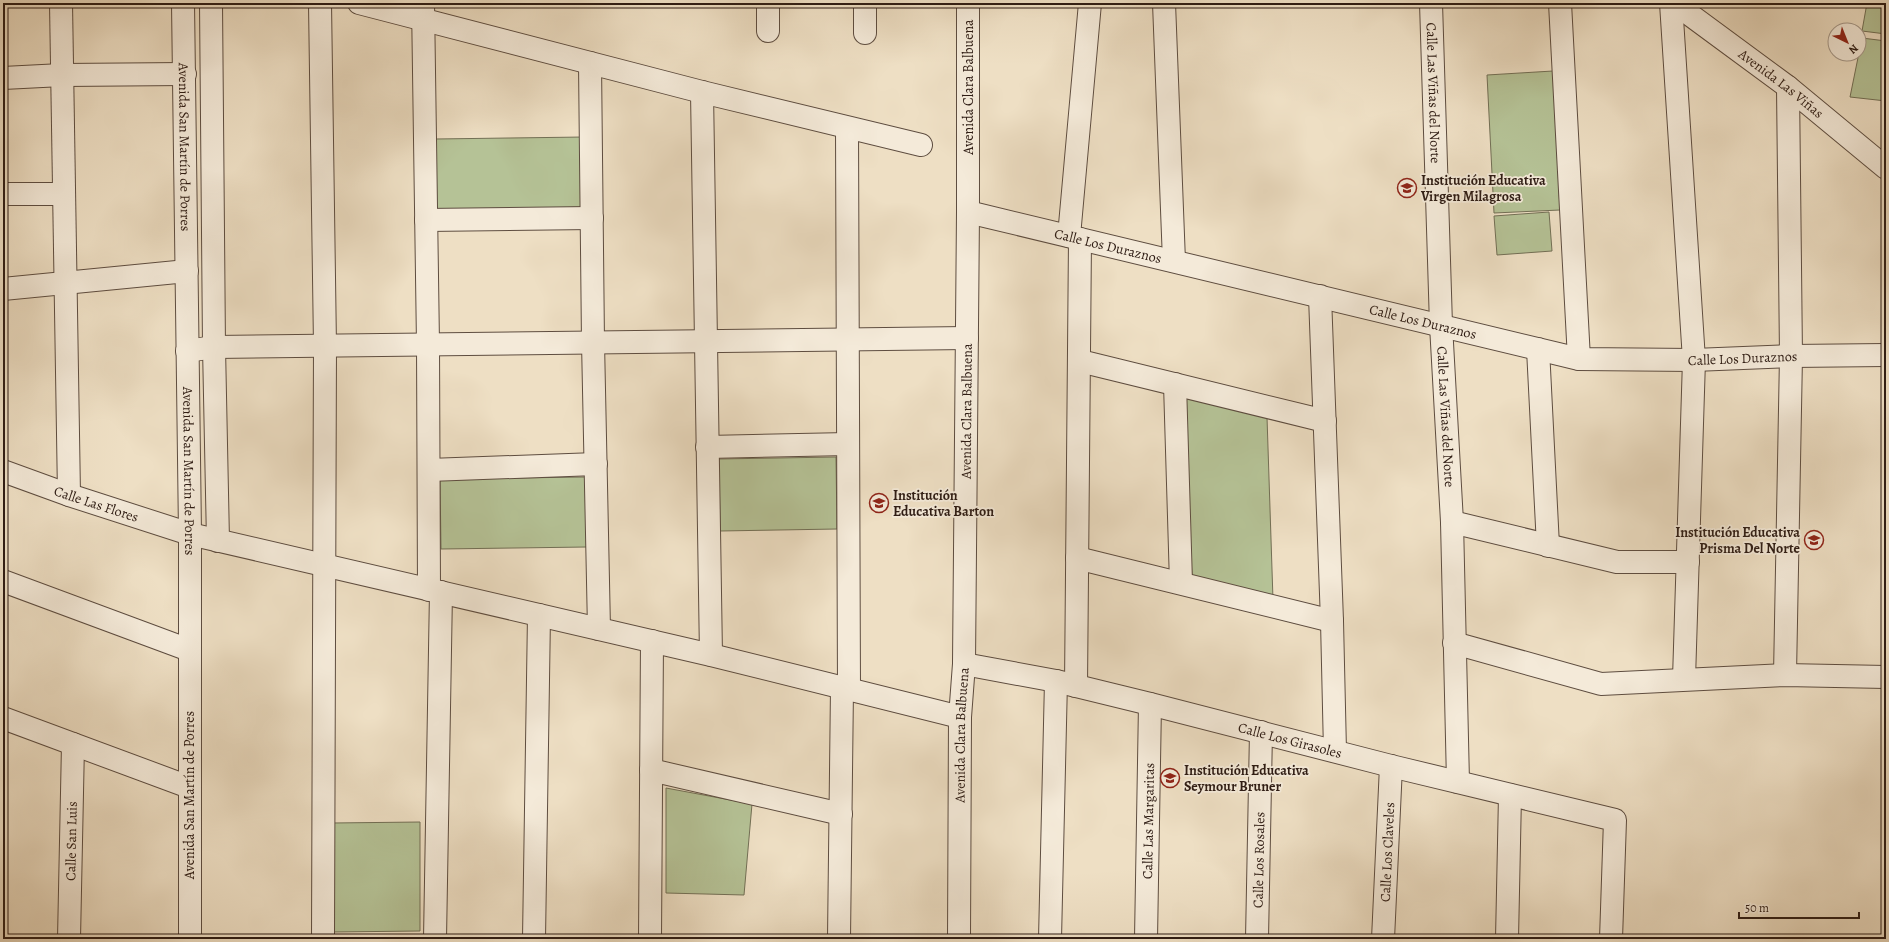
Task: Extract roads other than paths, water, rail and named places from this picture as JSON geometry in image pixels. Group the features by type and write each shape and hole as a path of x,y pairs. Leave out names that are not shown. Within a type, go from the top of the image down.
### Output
{"street":[{"path":"61,3 69,495"},
{"name":"Avenida San Martín de Porres","path":"183,3 190,534 190,939"},
{"path":"211,3 214,347 218,541"},
{"path":"320,3 325,346 324,939"},
{"path":"359,3 423,11 590,63 921,146"},
{"path":"768,3 768,31"},
{"path":"865,3 866,33"},
{"name":"Avenida Clara Balbuena","path":"959,939 960,717 964,664 968,212 968,3"},
{"path":"1050,939 1066,684 1077,558 1080,361 1075,237 1090,3"},
{"path":"1164,3 1174,261"},
{"name":"Calle Las Viñas del Norte","path":"1431,3 1441,325 1452,522 1458,782"},
{"path":"1560,3 1579,359"},
{"path":"1671,3 1694,360 1684,679"},
{"name":"Avenida Las Viñas","path":"1674,3 1788,87 1886,168"},
{"path":"423,11 429,470 435,591 435,939"},
{"path":"590,63 593,342 599,629"},
{"path":"3,78 62,75 185,74"},
{"path":"1785,675 1791,356 1788,87"},
{"path":"702,92 711,655"},
{"path":"840,939 841,814 846,688 848,444 847,128"},
{"path":"3,194 64,194"},
{"name":"Calle Los Duraznos","path":"968,212 1579,359 1694,360 1791,356 1886,356"},
{"path":"426,220 592,218"},
{"path":"3,289 187,271"},
{"path":"1320,296 1332,621 1335,751"},
{"path":"187,351 214,347 967,338"},
{"path":"1538,349 1548,546"},
{"path":"1080,361 1325,421"},
{"path":"1175,384 1181,583"},
{"path":"708,447 848,444"},
{"path":"429,470 596,464"},
{"name":"Calle Las Flores","path":"3,471 69,495 190,534 711,655 960,717"},
{"path":"1452,522 1617,562 1688,562"},
{"path":"1077,558 1332,621"},
{"path":"3,581 189,650"},
{"path":"534,939 539,615"},
{"path":"650,939 652,641"},
{"path":"1454,643 1601,684 1785,675 1886,677"},
{"name":"Calle Los Girasoles","path":"964,664 1066,684 1150,704 1390,766 1615,820 1611,939"},
{"name":"Calle Las Margaritas","path":"1146,939 1150,704"},
{"path":"3,718 189,787"},
{"name":"Calle Los Rosales","path":"1257,939 1261,732"},
{"name":"Calle San Luis","path":"69,939 73,744"},
{"name":"Calle Los Claveles","path":"1383,939 1390,766"},
{"path":"651,770 841,814"},
{"path":"1507,939 1510,795"}],"place":[{"name":"Institución Educativa Virgen Milagrosa","path":"1407,188"},
{"name":"Institución Educativa Barton","path":"879,503"},
{"name":"Institución Educativa Prisma Del Norte","path":"1814,540"},
{"name":"Institución Educativa Seymour Bruner","path":"1170,778"}]}
